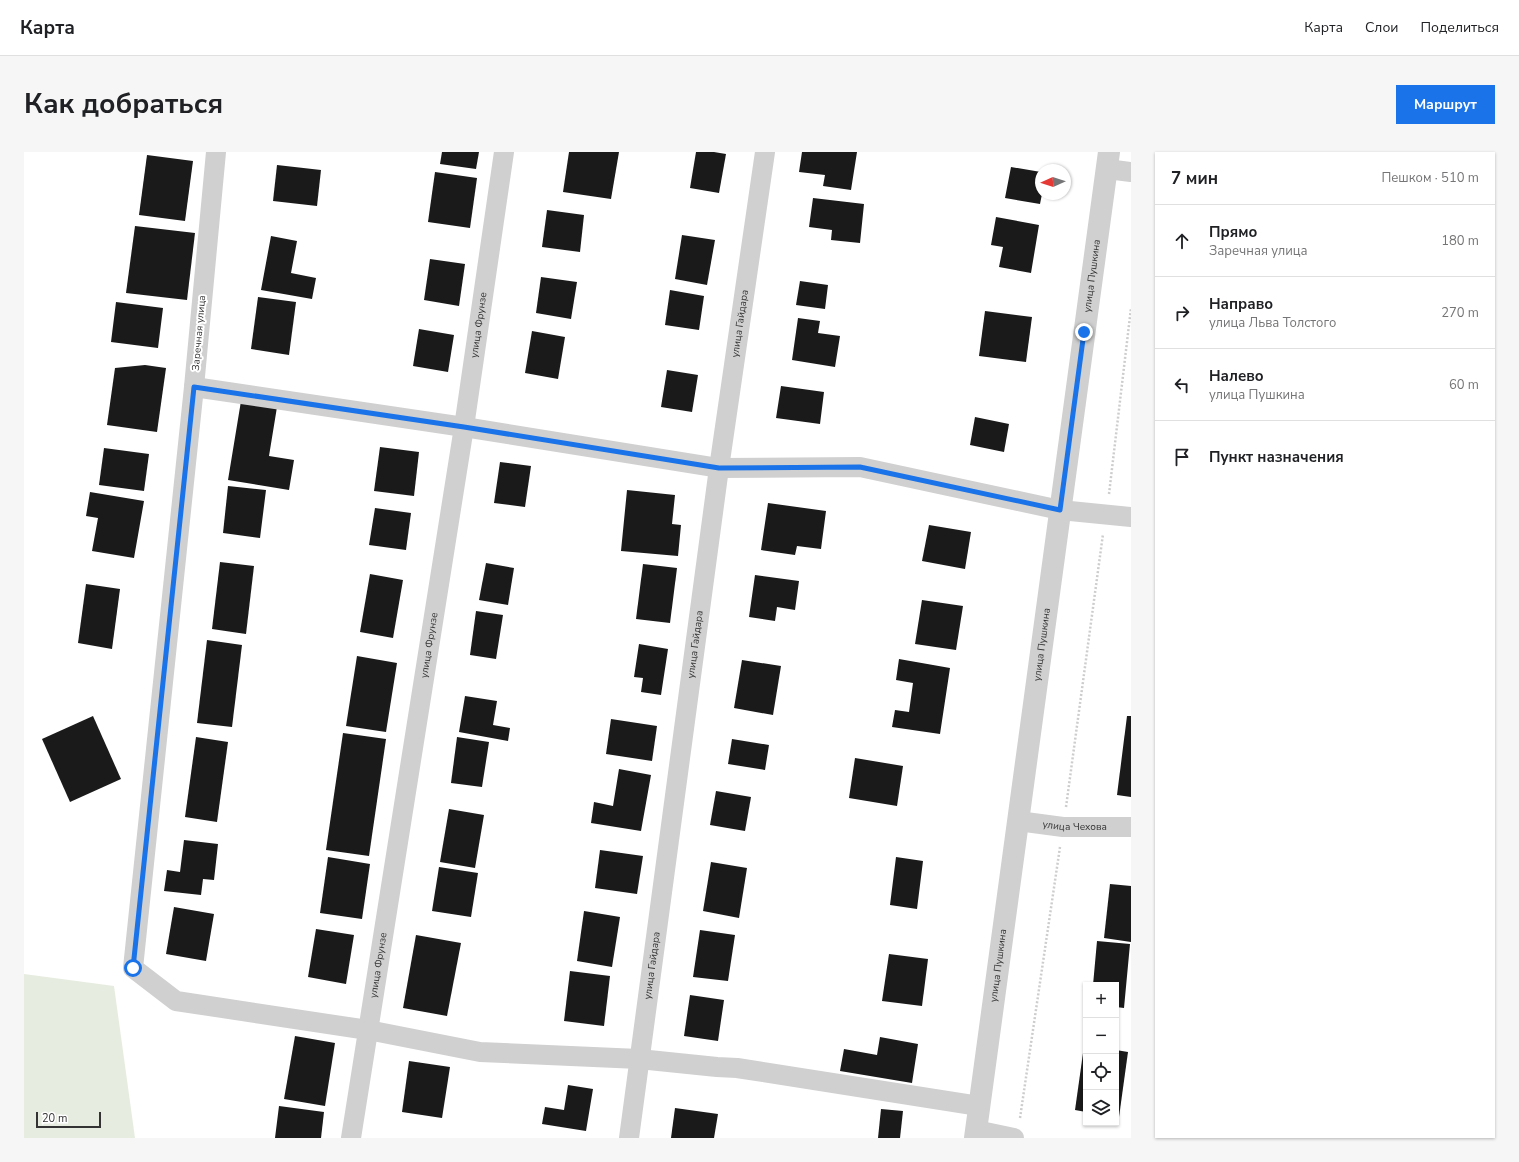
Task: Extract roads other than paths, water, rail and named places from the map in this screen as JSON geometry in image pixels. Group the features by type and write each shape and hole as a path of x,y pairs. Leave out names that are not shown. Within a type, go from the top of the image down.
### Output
{"street":[{"name":"Заречная улица","path":"216,152 194,387 133,968 176,1001 368,1030"},
{"name":"улица Фрунзе","path":"351,1138 464,427 504,152"},
{"name":"улица Гайдара","path":"629,1138 719,468 765,152"},
{"path":"1108,160 1131,172"},
{"name":"улица Пушкина","path":"976,1134 1108,160"},
{"path":"194,387 464,427 719,468 860,467 1060,510 1131,517"},
{"name":"улица Чехова","path":"1018,821 1063,827 1131,827"},
{"path":"368,1030 480,1052 639,1059 737,1068 979,1106"},
{"path":"976,1134 1017,1130"}]}
